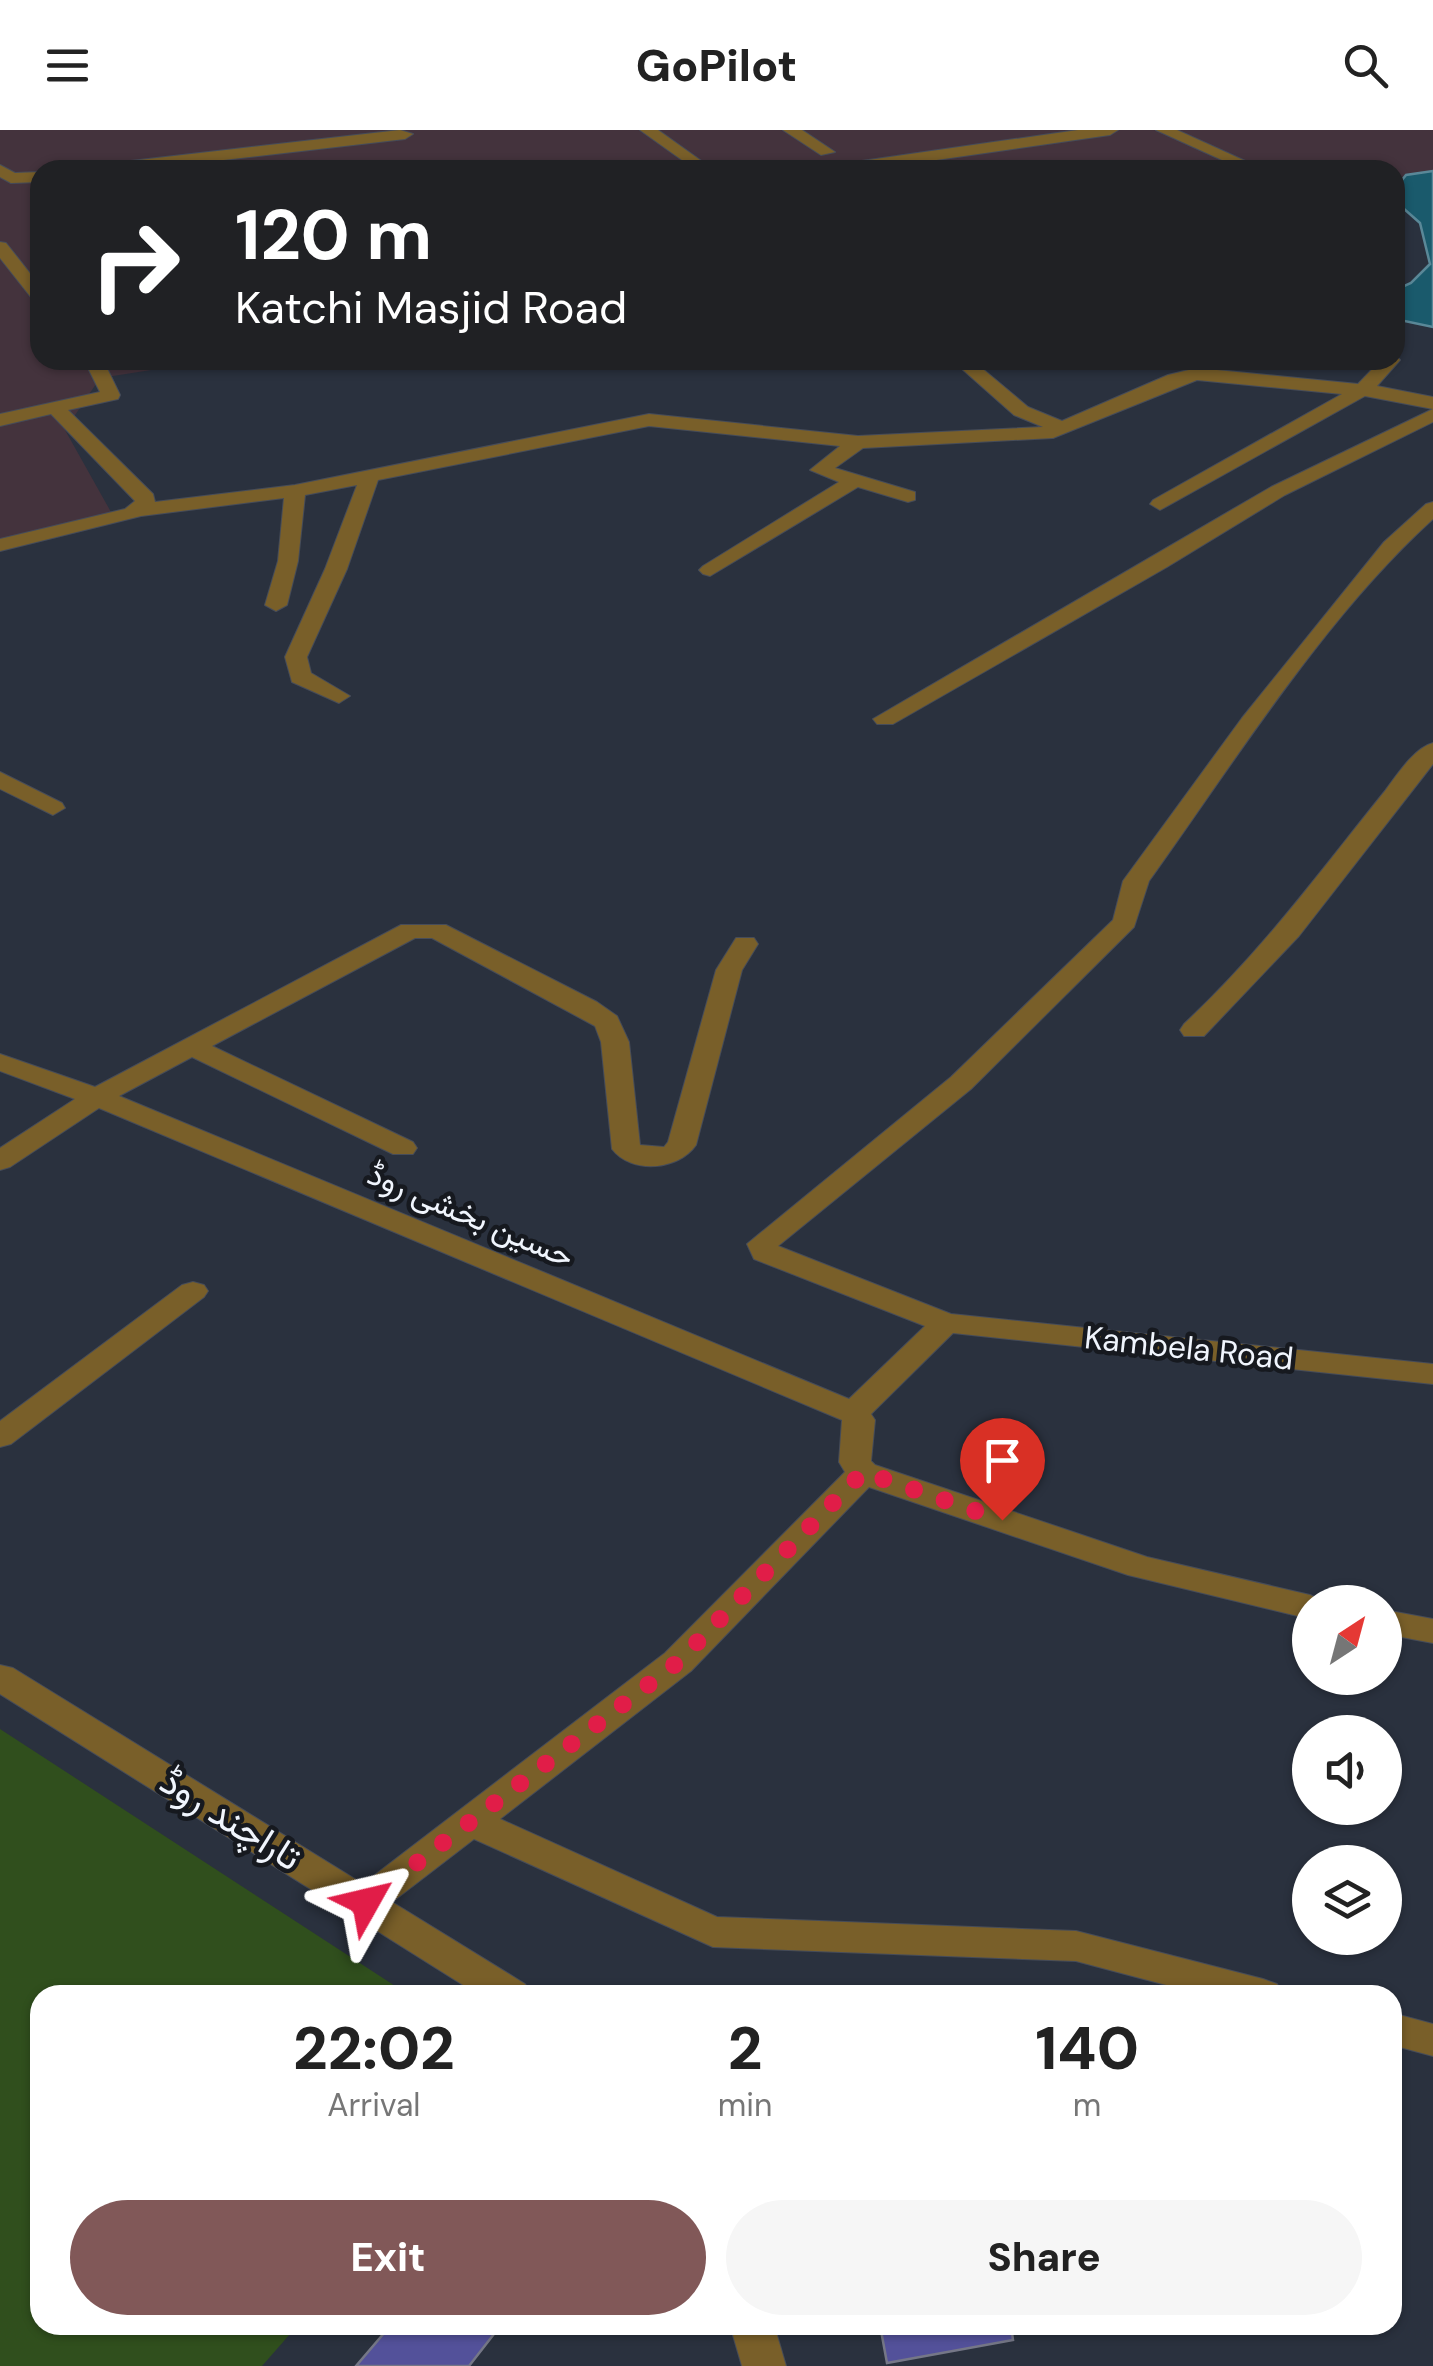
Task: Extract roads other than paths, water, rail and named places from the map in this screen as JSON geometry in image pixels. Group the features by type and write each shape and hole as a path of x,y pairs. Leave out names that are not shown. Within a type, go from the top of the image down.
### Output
{"street":[{"path":"184,160 404,134 399,130"},
{"path":"648,130 692,160"},
{"path":"790,130 827,152"},
{"path":"903,160 1110,130"},
{"path":"1164,130 1234,160"},
{"path":"1,171 16,179 30,177"},
{"path":"0,248 8,267 30,284"},
{"path":"0,420 111,395 102,370"},
{"path":"973,370 1021,411 1065,429"},
{"path":"1270,380 1280,370"},
{"path":"1160,504 1363,390 1381,370"},
{"path":"0,545 140,510 295,491 661,419 858,442 1036,434 1065,429 1186,375 1363,390 1433,403"},
{"path":"57,410 146,498 140,510"},
{"path":"884,719 1260,502 1433,415"},
{"path":"858,442 820,470 908,496"},
{"path":"339,696 300,677 296,657 336,569 370,476"},
{"path":"710,570 854,481"},
{"path":"1195,483 1260,502"},
{"path":"276,606 288,561 295,491"},
{"name":"Kambela Road","path":"1433,508 1391,546 1353,590 1250,723 1136,881 1125,922 962,1083 762,1244 765,1252 946,1323 1433,1374"},
{"path":"1194,1030 1243,985 1433,750"},
{"path":"0,779 53,808"},
{"path":"0,1160 97,1097 410,930 437,930 588,1008 607,1022 615,1042 626,1149 640,1157 672,1155 682,1146 729,970 745,944"},
{"path":"192,1046 403,1148"},
{"name":"حسین بخشی روڈ","path":"0,1062 97,1097 853,1414"},
{"path":"0,1437 193,1291"},
{"path":"946,1323 853,1414 860,1420 855,1462 863,1472 1140,1567 1292,1604"},
{"path":"366,1902 678,1662 863,1472"},
{"path":"1402,1625 1433,1630"},
{"name":"تاراچند روڈ","path":"0,1677 495,1985"},
{"path":"471,1822 713,1932 1076,1946 1225,1985"},
{"path":"1402,2032 1433,2040"},
{"path":"755,2335 764,2366"}],"water":[{"path":"1433,171 1433,327 1405,321 1405,286 1430,264 1420,223 1405,210 1406,175"}]}
